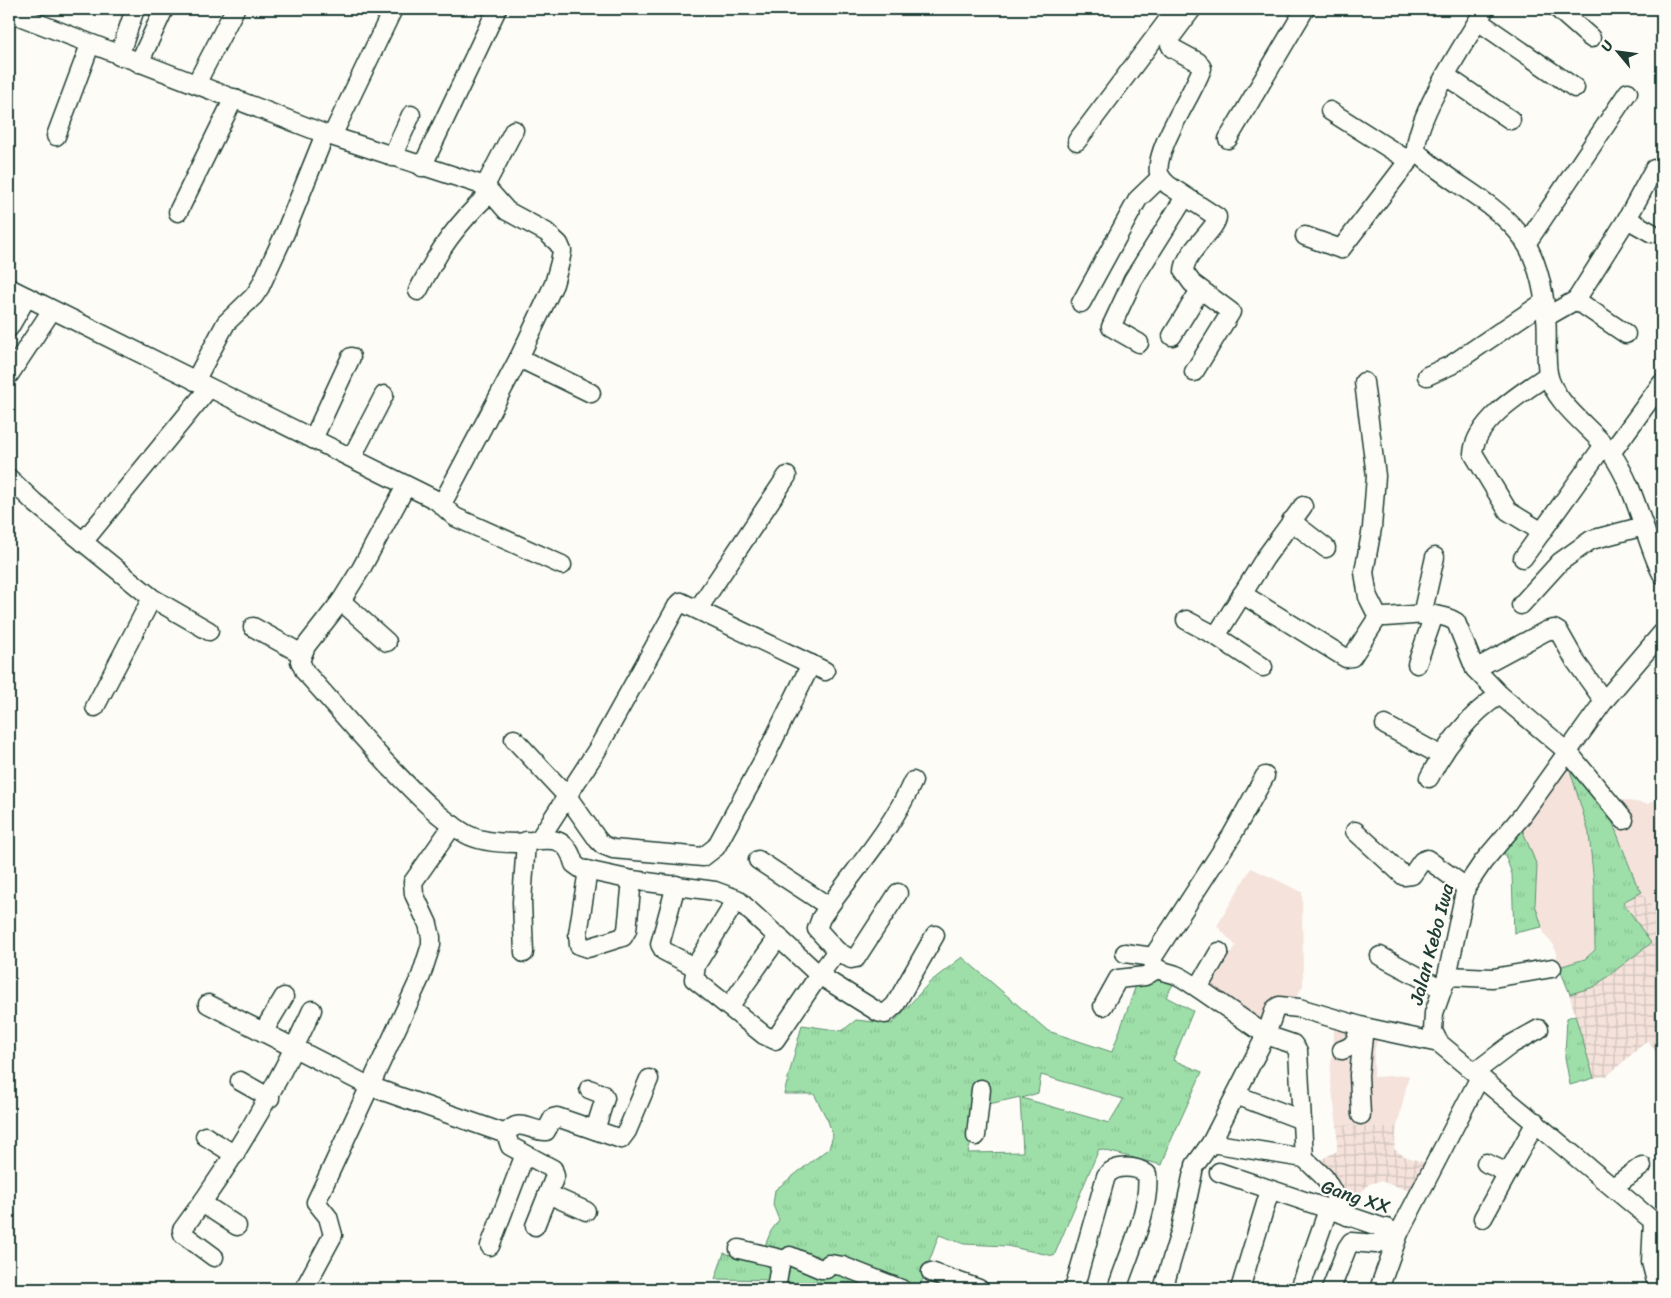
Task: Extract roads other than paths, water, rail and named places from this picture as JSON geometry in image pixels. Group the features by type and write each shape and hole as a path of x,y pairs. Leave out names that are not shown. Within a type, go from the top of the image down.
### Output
{"street":[{"path":"119,56 135,9"},
{"path":"139,63 164,9"},
{"path":"196,84 235,9"},
{"path":"83,542 133,483 171,432 202,384 226,323 254,296 260,287 328,135 393,9"},
{"path":"422,167 497,9"},
{"path":"1228,139 1304,9"},
{"path":"1558,9 1592,38"},
{"path":"1077,141 1182,12"},
{"path":"1182,12 1170,44 1172,48 1198,62 1202,68 1166,143 1159,165 1161,177 1168,185 1217,217 1216,223 1204,234 1184,267 1185,276 1200,290 1231,312 1194,372"},
{"path":"13,14 328,135 487,190 507,211 555,239 562,251 554,284 519,358 442,504"},
{"path":"1305,236 1341,249 1413,156 1415,140 1424,116 1481,15 1575,88"},
{"path":"56,136 90,45"},
{"path":"1446,76 1511,120"},
{"path":"1526,244 1628,92"},
{"path":"178,212 234,98"},
{"path":"1330,111 1431,165 1509,223 1526,244 1541,283 1545,310 1548,375 1569,409 1608,449 1637,504 1644,526 1658,555 1662,574"},
{"path":"392,157 411,115"},
{"path":"418,291 446,240 487,190 514,130"},
{"path":"1427,376 1457,361 1545,310 1576,300 1627,219 1654,170"},
{"path":"1081,303 1138,199 1161,177"},
{"path":"1139,343 1111,327 1132,280 1186,197"},
{"path":"1627,219 1652,233"},
{"path":"9,288 352,457 442,504 455,517 562,565"},
{"path":"1172,336 1200,290"},
{"path":"9,328 27,297"},
{"path":"1576,300 1626,334"},
{"path":"9,375 52,310"},
{"path":"313,439 351,358"},
{"path":"519,358 591,393"},
{"path":"1542,532 1508,511 1473,452 1473,445 1489,421 1515,397 1548,375"},
{"path":"1364,382 1376,476 1372,528 1364,572 1368,597 1378,617"},
{"path":"1523,558 1662,383"},
{"path":"352,457 384,395"},
{"path":"698,608 787,476"},
{"path":"9,478 34,502 152,598 209,631"},
{"path":"406,486 341,601 315,633 302,654 300,661 305,672 414,792 452,825 478,838 516,843 533,840 566,846 570,851 574,864 588,870 632,880 715,891 737,899 819,975 878,1012 885,1014 895,1005 935,935"},
{"path":"1216,636 1242,594 1303,506"},
{"path":"1291,522 1326,548"},
{"path":"1522,605 1560,562 1591,540 1644,526"},
{"path":"1417,664 1428,615 1435,557"},
{"path":"1242,594 1346,658 1352,657 1378,617"},
{"path":"95,708 152,598"},
{"path":"341,601 387,642"},
{"path":"514,739 567,796 598,840 608,848 708,855 716,847 818,667 698,608 681,602 677,606 597,750 567,796 533,840 522,902 524,953"},
{"path":"1378,617 1428,615 1447,617 1456,622 1475,670 1500,695 1568,752 1624,820"},
{"path":"1186,620 1216,636 1263,667"},
{"path":"253,627 302,654"},
{"path":"1475,670 1546,631 1554,629 1559,632 1576,662 1604,701"},
{"name":"Jalan Kebo Iwa","path":"1439,1043 1433,1031 1433,1022 1466,886 1483,862 1508,834 1604,701 1662,633"},
{"path":"1429,778 1440,755 1478,712 1500,695"},
{"path":"1385,725 1440,755"},
{"path":"1102,1006 1118,979 1145,976 1155,963 1232,836 1265,776"},
{"path":"898,893 856,958 851,959 837,951 817,929 820,918 828,906 896,817 914,781"},
{"path":"304,1289 333,1234 328,1217 316,1202 369,1086 413,998 431,945 430,931 414,894 414,882 452,825"},
{"path":"1355,831 1404,876 1412,875 1422,860 1427,859 1466,886"},
{"path":"758,860 828,906"},
{"path":"588,870 578,934 579,944 583,947 588,948 623,937 627,930 632,880"},
{"path":"676,886 660,944 664,951 691,965 696,965"},
{"path":"737,899 696,965 694,979 764,1035 775,1040 837,951"},
{"path":"729,1007 779,936"},
{"path":"1198,988 1218,952"},
{"path":"1125,953 1155,963 1198,988 1266,1035 1293,1044 1297,1048 1304,1158"},
{"path":"1380,956 1444,982 1492,978 1552,968"},
{"path":"263,1032 284,997"},
{"path":"208,1004 294,1050 369,1086 506,1134"},
{"path":"1163,1289 1181,1229 1194,1169 1211,1143 1266,1035 1274,1012 1279,1006 1298,1008 1362,1026 1439,1043 1653,1221 1652,1262 1658,1289"},
{"path":"214,1258 182,1232 235,1155 270,1098 312,1010"},
{"path":"1342,1050 1352,1046 1357,1040 1362,1026"},
{"path":"1361,1115 1359,1075 1362,1026"},
{"path":"1477,1074 1512,1044 1539,1029"},
{"name":"Gang XX","path":"1219,1172 1393,1231 1477,1074"},
{"path":"506,1134 512,1128 524,1125 546,1131 553,1118 557,1116 614,1139 623,1138 649,1080"},
{"path":"240,1081 270,1098"},
{"path":"589,1089 602,1094 605,1098 595,1130"},
{"path":"976,1136 981,1089"},
{"path":"1236,1095 1302,1120"},
{"path":"1483,1218 1536,1122"},
{"path":"506,1134 510,1146 554,1169 555,1176 535,1226"},
{"path":"206,1136 235,1155"},
{"path":"1211,1143 1304,1158 1324,1176 1347,1216"},
{"path":"490,1246 525,1154"},
{"path":"1486,1163 1508,1173"},
{"path":"1613,1187 1642,1166"},
{"path":"1074,1289 1106,1176 1109,1172 1120,1168 1140,1169 1147,1174 1147,1195 1117,1289"},
{"path":"1240,1289 1270,1190"},
{"path":"548,1194 586,1211"},
{"path":"202,1203 236,1226"},
{"path":"1300,1289 1328,1210"},
{"path":"1332,1289 1346,1248 1352,1242 1376,1244 1393,1231"},
{"path":"1378,1289 1393,1231"},
{"path":"739,1249 781,1258 776,1289"},
{"path":"790,1256 821,1269 826,1269 829,1264 842,1266 901,1289"},
{"path":"931,1272 979,1289"}]}
